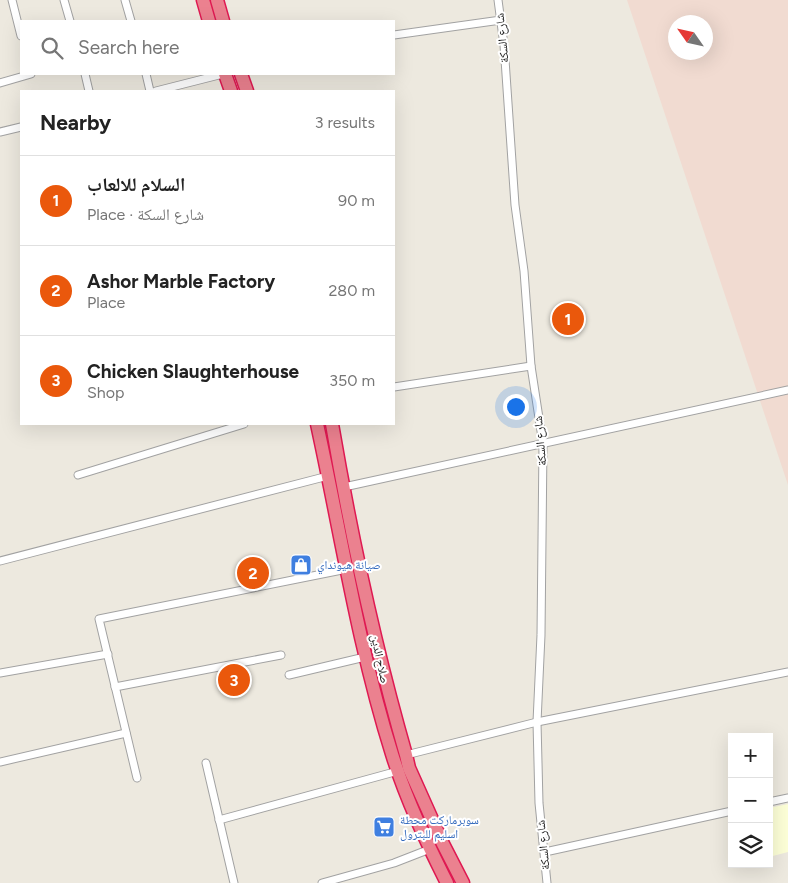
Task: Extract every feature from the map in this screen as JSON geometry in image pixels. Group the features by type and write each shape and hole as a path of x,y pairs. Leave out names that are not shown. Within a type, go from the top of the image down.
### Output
{"highway":[{"path":"203,0 209,20"},
{"path":"217,0 223,20"},
{"path":"224,75 231,90"},
{"path":"241,75 247,90"},
{"name":"صلاح الدين","path":"317,425 365,657 392,755 422,834 447,883"},
{"name":"صلاح الدين","path":"332,425 382,672 409,768 443,844 463,883"}],"street":[{"path":"12,0 20,32"},
{"path":"64,0 70,20"},
{"path":"125,0 131,20"},
{"name":"شارع السكة","path":"498,0 516,204 524,271 531,366 543,444 541,635 537,722 539,803 547,883"},
{"path":"395,35 501,20"},
{"path":"0,83 28,75"},
{"path":"84,75 90,90"},
{"path":"146,75 150,90"},
{"path":"160,90 220,75"},
{"path":"0,132 20,126"},
{"path":"395,388 531,366"},
{"path":"344,487 788,390"},
{"path":"78,475 241,425"},
{"path":"0,561 328,476"},
{"path":"137,778 99,619 347,569"},
{"path":"0,673 108,654"},
{"path":"115,687 281,655"},
{"path":"289,675 365,657"},
{"path":"406,755 537,722 788,672"},
{"path":"0,762 126,733"},
{"path":"206,763 234,883"},
{"path":"220,820 398,771"},
{"path":"773,801 788,798"},
{"path":"544,852 728,812"},
{"path":"322,883 394,863 430,849"}],"shaded area":[{"path":"627,0 788,0 788,485"},
{"path":"788,804 788,852 773,856 773,823 773,807"}],"place":[{"name":"السلام للالعاب","path":"568,319"},
{"name":"صيانة هيونداي","path":"301,565"},
{"name":"Ashor Marble Factory","path":"253,573"},
{"name":"Chicken Slaughterhouse","path":"234,680"},
{"name":"سوبرماركت محطة اسليم للبترول","path":"384,827"}]}
